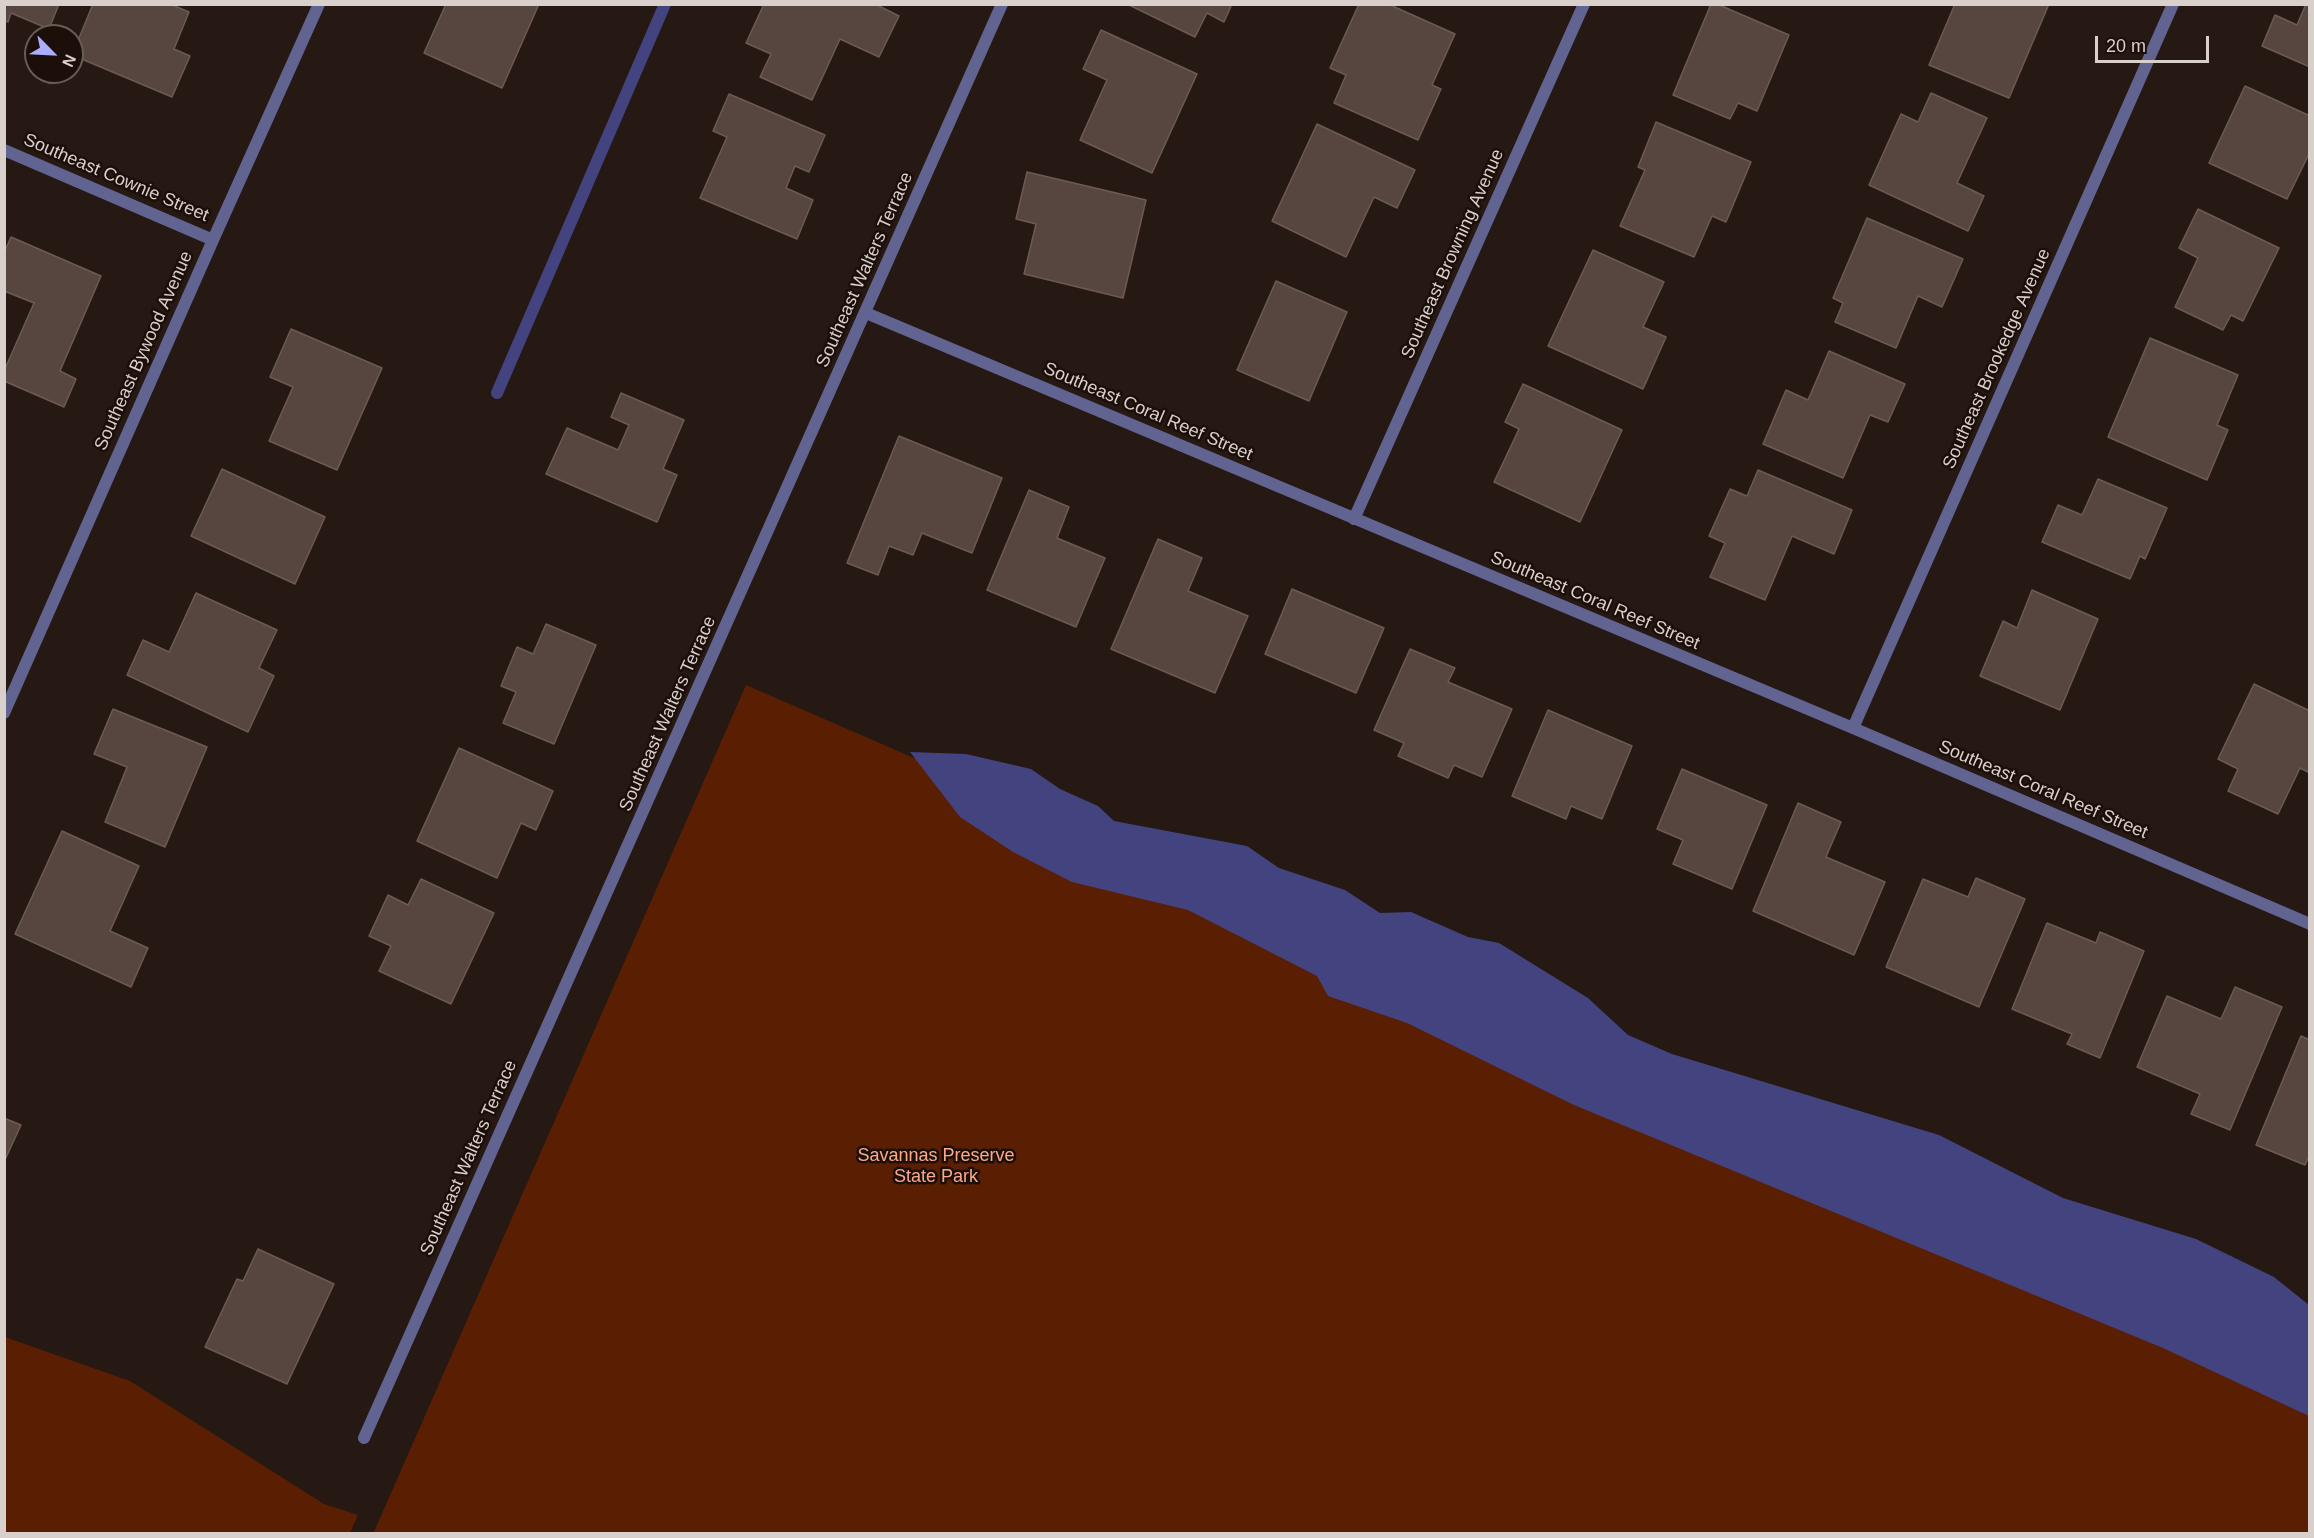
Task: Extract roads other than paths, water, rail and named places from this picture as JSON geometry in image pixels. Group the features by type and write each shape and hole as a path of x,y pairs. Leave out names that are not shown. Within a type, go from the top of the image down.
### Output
{"street":[{"name":"Southeast Bywood Avenue","path":"4,713 319,4"},
{"name":"Southeast Walters Terrace","path":"364,1438 1002,4"},
{"name":"Southeast Browning Avenue","path":"1354,519 1584,4"},
{"name":"Southeast Brookedge Avenue","path":"1853,728 2173,4"},
{"name":"Southeast Cownie Street","path":"4,150 213,240"},
{"name":"Southeast Coral Reef Street","path":"866,313 1853,728 2310,924"}],"waterway":[{"path":"497,393 665,4"}],"park label":[{"name":"Savannas Preserve State Park","path":"936,1166"}]}
